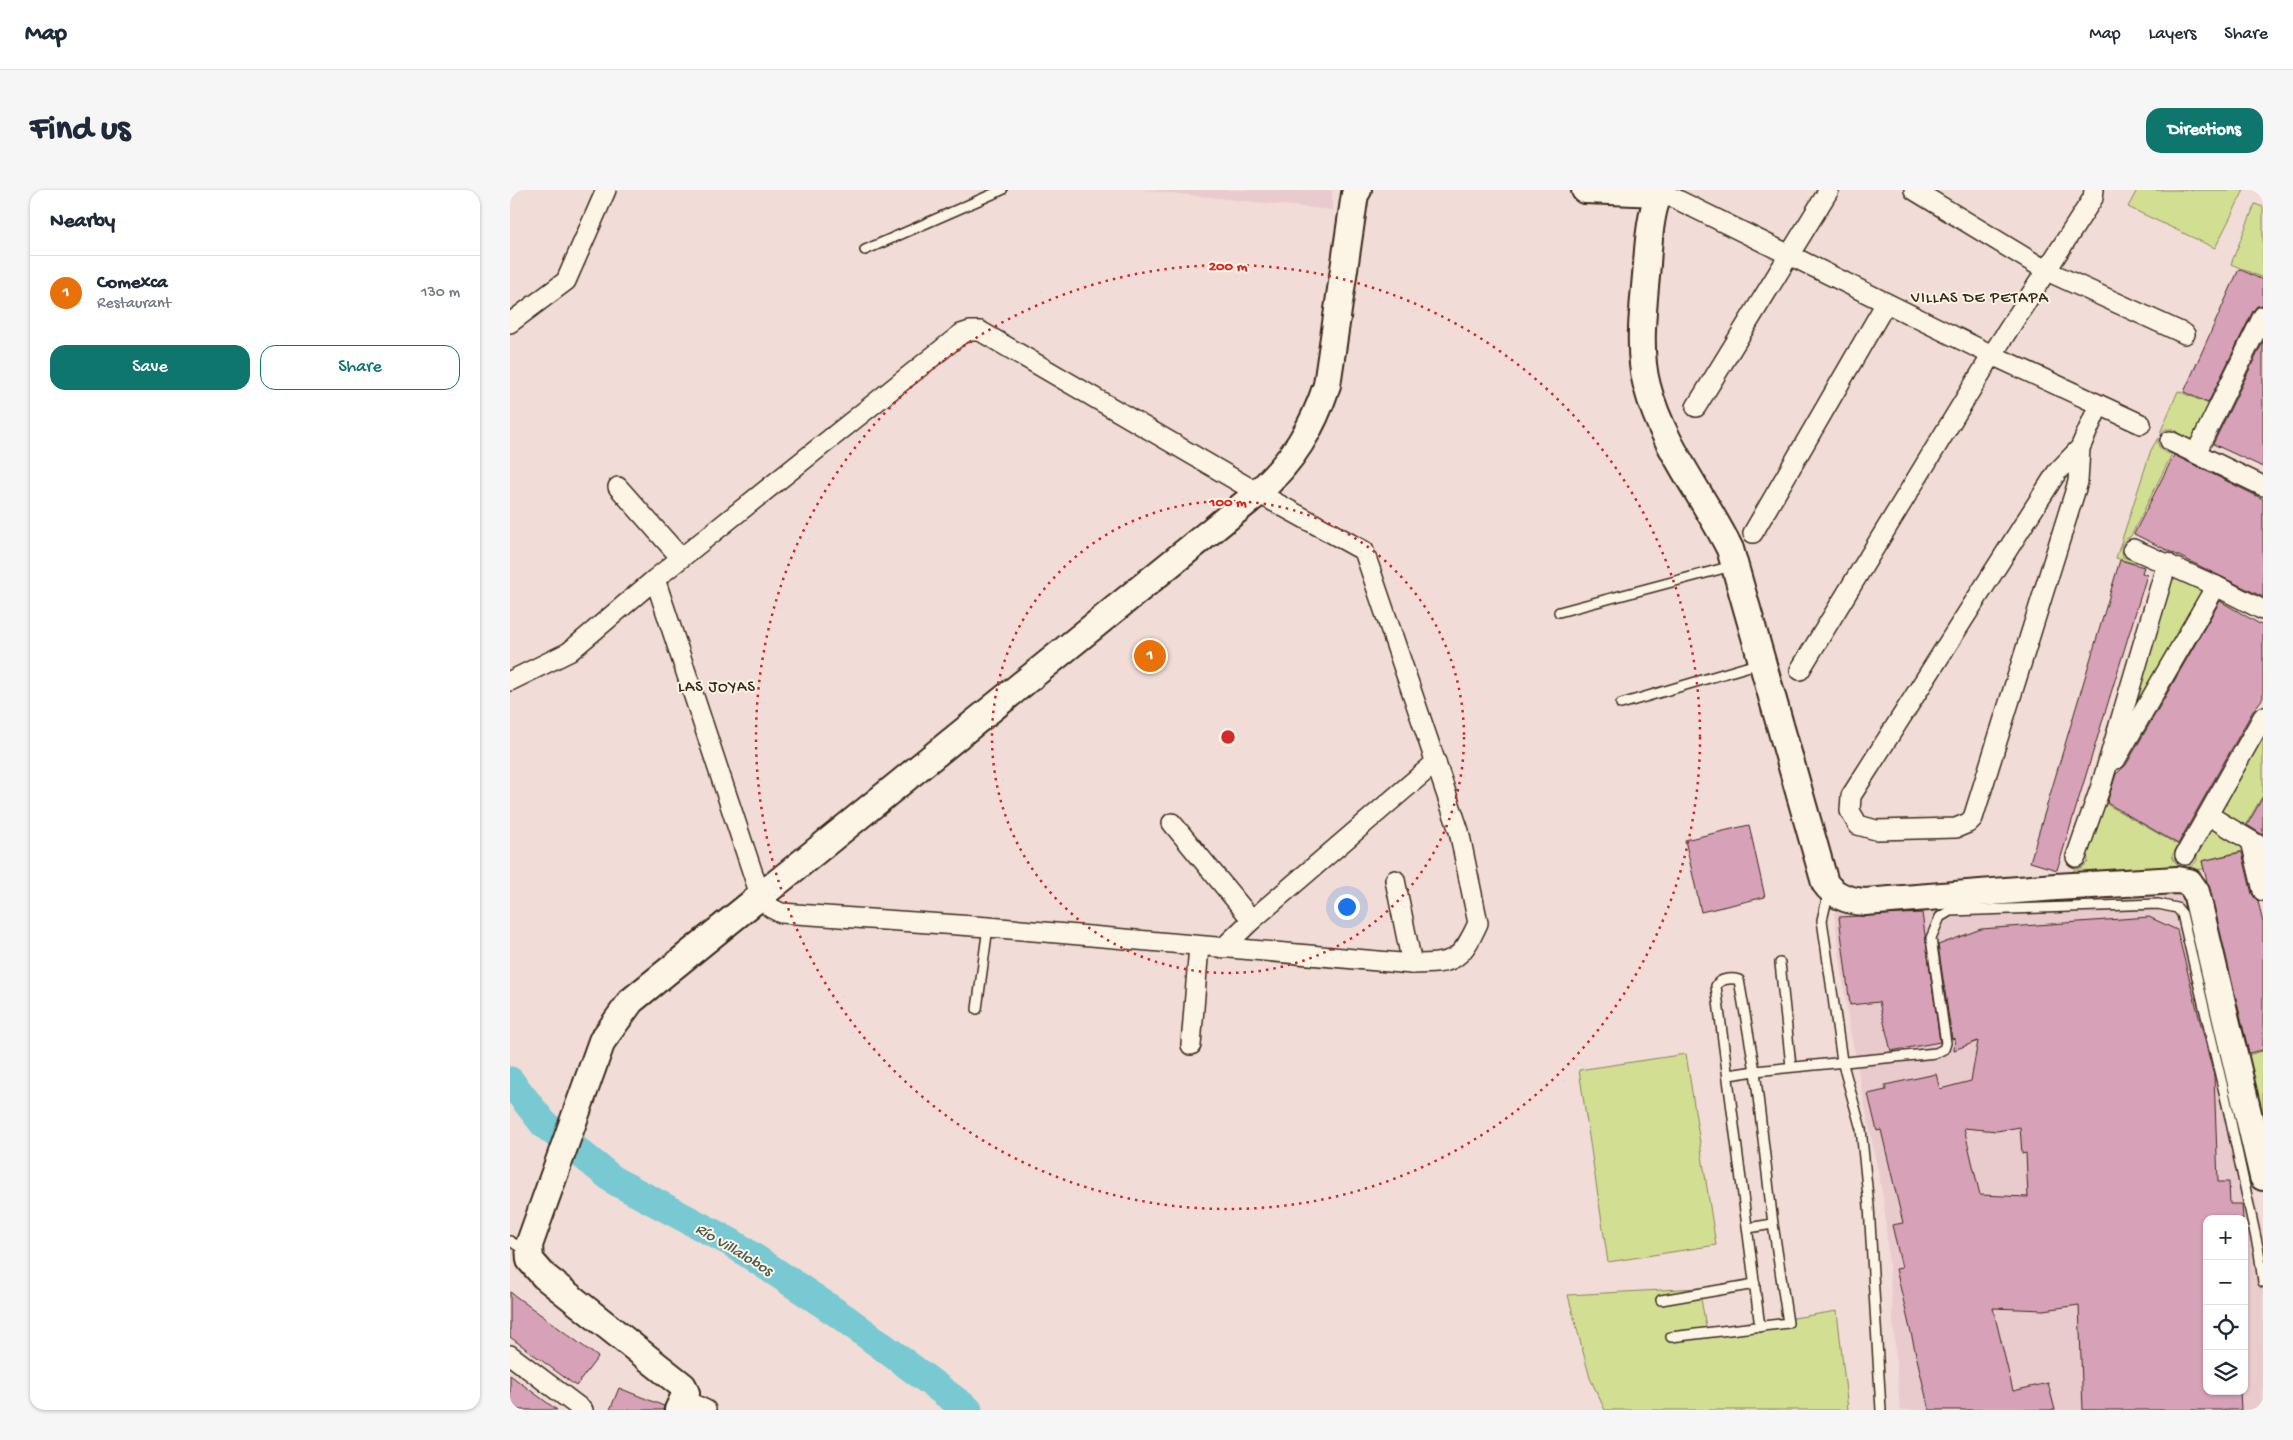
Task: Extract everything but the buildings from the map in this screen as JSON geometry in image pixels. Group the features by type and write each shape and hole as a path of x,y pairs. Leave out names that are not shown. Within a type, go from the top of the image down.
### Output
{"main road":[{"path":"681,1404 686,1393 683,1386 544,1276 533,1263 523,1246 602,1041 631,1001 1258,493 1286,465 1303,441 1317,414 1327,385 1355,194 1358,190"},
{"path":"1585,190 1660,192 1652,221 1647,262 1643,362 1646,385 1666,435 1712,513 1730,549 1818,863 1829,889 1847,899 1865,902 2056,887 2177,880 2189,882 2196,892 2261,1160"}],"street":[{"path":"510,323 566,281 606,190"},
{"path":"1696,407 1788,254 1829,190"},
{"path":"1914,190 2047,271 2185,334"},
{"path":"1800,670 1992,355 2094,198 2094,190"},
{"path":"1660,192 1992,355 2141,424"},
{"path":"1753,533 1886,303"},
{"path":"2196,454 2263,316"},
{"path":"510,682 568,652 655,579 681,558 962,334 970,331 980,331 1258,493 1364,552 1459,831 1478,923 1460,956 1438,964 1412,964 988,927 781,913 771,908 760,895 655,579"},
{"path":"2080,448 2078,482 1973,818 1968,823 1956,828 1876,830 1858,825 1850,811 1852,796 2057,472 2080,448 2099,405"},
{"path":"2170,441 2263,486"},
{"path":"618,488 681,558"},
{"path":"2133,549 2167,563 2263,610"},
{"path":"2076,857 2100,786 2167,563"},
{"path":"2100,786 2216,586"},
{"path":"2185,855 2262,722"},
{"path":"1223,948 1252,920 1436,762"},
{"path":"2208,815 2257,845 2263,891"},
{"path":"1172,823 1252,920"},
{"path":"1395,880 1412,964"},
{"path":"1191,1045 1199,946"},
{"path":"510,1355 583,1410"},
{"path":"681,1404 706,1410"}],"lane":[{"path":"866,250 1002,190"},
{"path":"1559,612 1735,566"},
{"path":"1621,704 1762,663"},
{"path":"1829,889 1822,920 1842,1061 1860,1129 1868,1196 1882,1410"},
{"path":"1729,1075 1791,1066 1936,1053 1944,1049 1946,1043 1931,938 1940,917 1950,911 2158,904 2178,908 2184,924 2229,1113 2259,1252 2263,1282"},
{"path":"977,1009 988,927"},
{"path":"1780,963 1791,1066"},
{"path":"1671,1338 1760,1327 1788,1323 1773,1224 1755,1070 1739,980 1721,980 1716,986 1729,1075 1760,1327"},
{"path":"1748,1228 1773,1224"},
{"path":"1661,1300 1755,1284"}],"shaded area":[{"path":"1141,190 1332,190 1332,210"},
{"path":"2184,893 2263,1235 2263,1410 1900,1410 1884,1202 1849,1024 1834,912"}],"green space":[{"path":"2137,190 2244,190 2215,248 2128,207"},
{"path":"2255,204 2263,207 2263,278 2231,264"},
{"path":"2178,391 2211,405 2194,442 2182,437 2174,429 2166,429 2160,433"},
{"path":"2158,438 2158,445 2161,449 2172,454 2131,536 2121,545 2123,557 2135,561 2134,563 2116,558 2151,450"},
{"path":"2167,563 2216,586 2101,786"},
{"path":"2263,734 2263,795 2245,826 2217,811"},
{"path":"2101,801 2178,845 2172,856 2176,864 2180,866 2190,867 2197,860 2196,848 2209,825 2245,846 2246,850 2202,861 2204,869 2073,875 2074,869 2082,868 2088,862 2087,850"},
{"path":"2263,1051 2263,1115 2248,1055"},
{"path":"1686,1054 1716,1245 1608,1262 1579,1070"},
{"path":"1699,1288 1707,1332 1837,1311 1848,1410 1605,1410 1590,1378 1568,1295"}],"waterway":[{"name":"Río Villalobos","path":"510,1081 544,1124 615,1181 732,1243 843,1317 968,1410"}],"place":[{"name":"Comexca","path":"1150,656"}],"district":[{"name":"VILLAS DE PETAPA","path":"1980,296"},
{"name":"LAS JOYAS","path":"717,685"}]}
